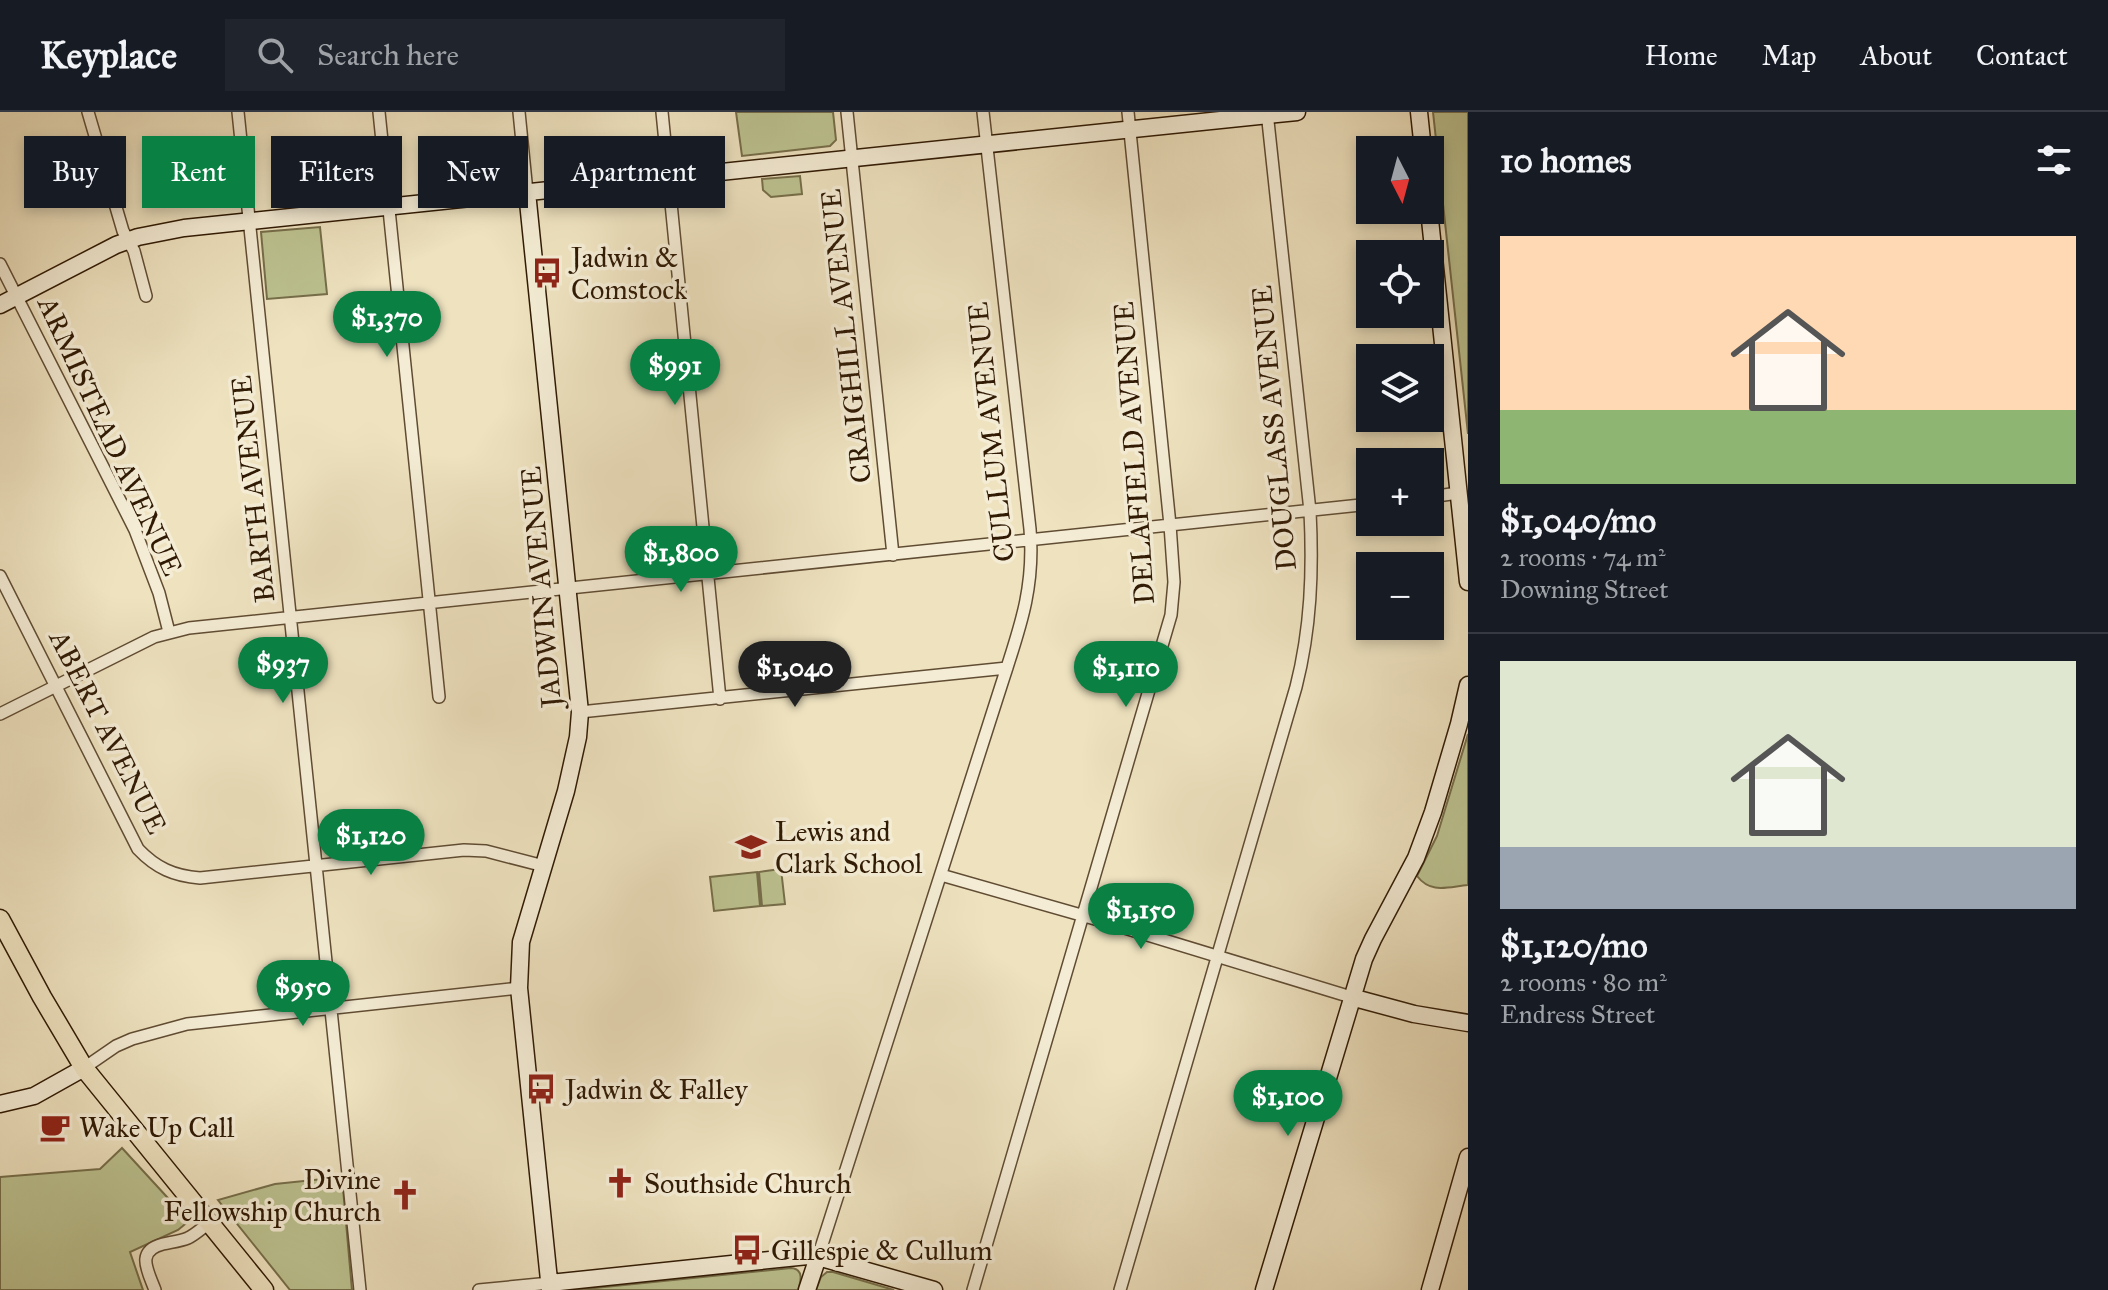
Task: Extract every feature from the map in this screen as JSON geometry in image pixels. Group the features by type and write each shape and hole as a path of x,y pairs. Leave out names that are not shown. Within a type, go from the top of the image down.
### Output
{"main road":[{"path":"0,919 84,1068 264,1290"}],"street":[{"path":"88,112 146,296"},
{"name":"BARTH AVENUE","path":"238,112 360,1290"},
{"path":"379,112 382,136"},
{"name":"JADWIN AVENUE","path":"519,112 521,136"},
{"path":"662,112 665,136"},
{"name":"CRAIGHILL AVENUE","path":"847,112 893,555"},
{"name":"CULLUM AVENUE","path":"807,1290 1007,668 1030,586 1031,540 983,112"},
{"name":"DELAFIELD AVENUE","path":"973,1290 1171,615 1174,582 1170,525 1128,112"},
{"path":"725,172 1297,112"},
{"path":"1419,112 1422,136"},
{"name":"DOUGLASS AVENUE","path":"1120,1290 1303,661 1308,630 1312,575 1310,511 1267,114"},
{"name":"JADWIN AVENUE","path":"528,202 580,712 572,764 521,942 519,988 550,1286"},
{"path":"0,305 128,241 184,228 379,208"},
{"path":"389,208 439,697"},
{"path":"672,208 720,699"},
{"path":"1430,224 1468,582"},
{"name":"ARMISTEAD AVENUE","path":"0,264 135,530 169,632"},
{"path":"1444,495 1458,493"},
{"path":"0,714 154,637 189,628 1356,506"},
{"name":"ABERT AVENUE","path":"0,576 138,849 149,861 170,873 200,878 317,864"},
{"path":"580,712 1007,668"},
{"path":"1264,1290 1351,997 1373,939 1420,848 1468,685"},
{"path":"317,864 475,850 544,866"},
{"path":"941,875 1351,997 1414,1014 1468,1023"},
{"path":"0,1104 34,1096 116,1046 167,1029 213,1020 519,988"},
{"path":"1430,1290 1461,1210 1468,1157"},
{"path":"155,1290 146,1264 148,1252 158,1245 191,1237 209,1223"},
{"path":"479,1290 550,1286 756,1260 818,1257 934,1290"}],"green space":[{"path":"736,112 833,112 836,140 830,146 742,156"},
{"path":"1433,112 1468,112 1468,434 1444,213 1444,136 1436,136"},
{"path":"800,176 802,194 771,197 763,190 762,179"},
{"path":"320,227 327,294 267,299 261,232"},
{"path":"1468,734 1468,885 1434,887 1417,876 1437,836"},
{"path":"781,869 785,904 762,906 759,872"},
{"path":"757,872 760,906 714,911 710,877"},
{"path":"122,1148 189,1221 178,1230 130,1252 143,1290 0,1290 0,1177 100,1169"},
{"path":"342,1177 352,1290 290,1290 218,1200 275,1184"},
{"path":"791,1268 800,1273 798,1290 575,1290"},
{"path":"827,1272 894,1290 816,1290 821,1277"}],"place":[{"name":"Jadwin & Comstock","path":"547,273"},
{"name":"Lewis and Clark School","path":"751,847"},
{"name":"Jadwin & Falley","path":"541,1089"},
{"name":"Wake Up Call","path":"55,1127"},
{"name":"Southside Church","path":"620,1183"},
{"name":"Divine Fellowship Church","path":"405,1195"},
{"name":"Gillespie & Cullum","path":"747,1250"}]}
